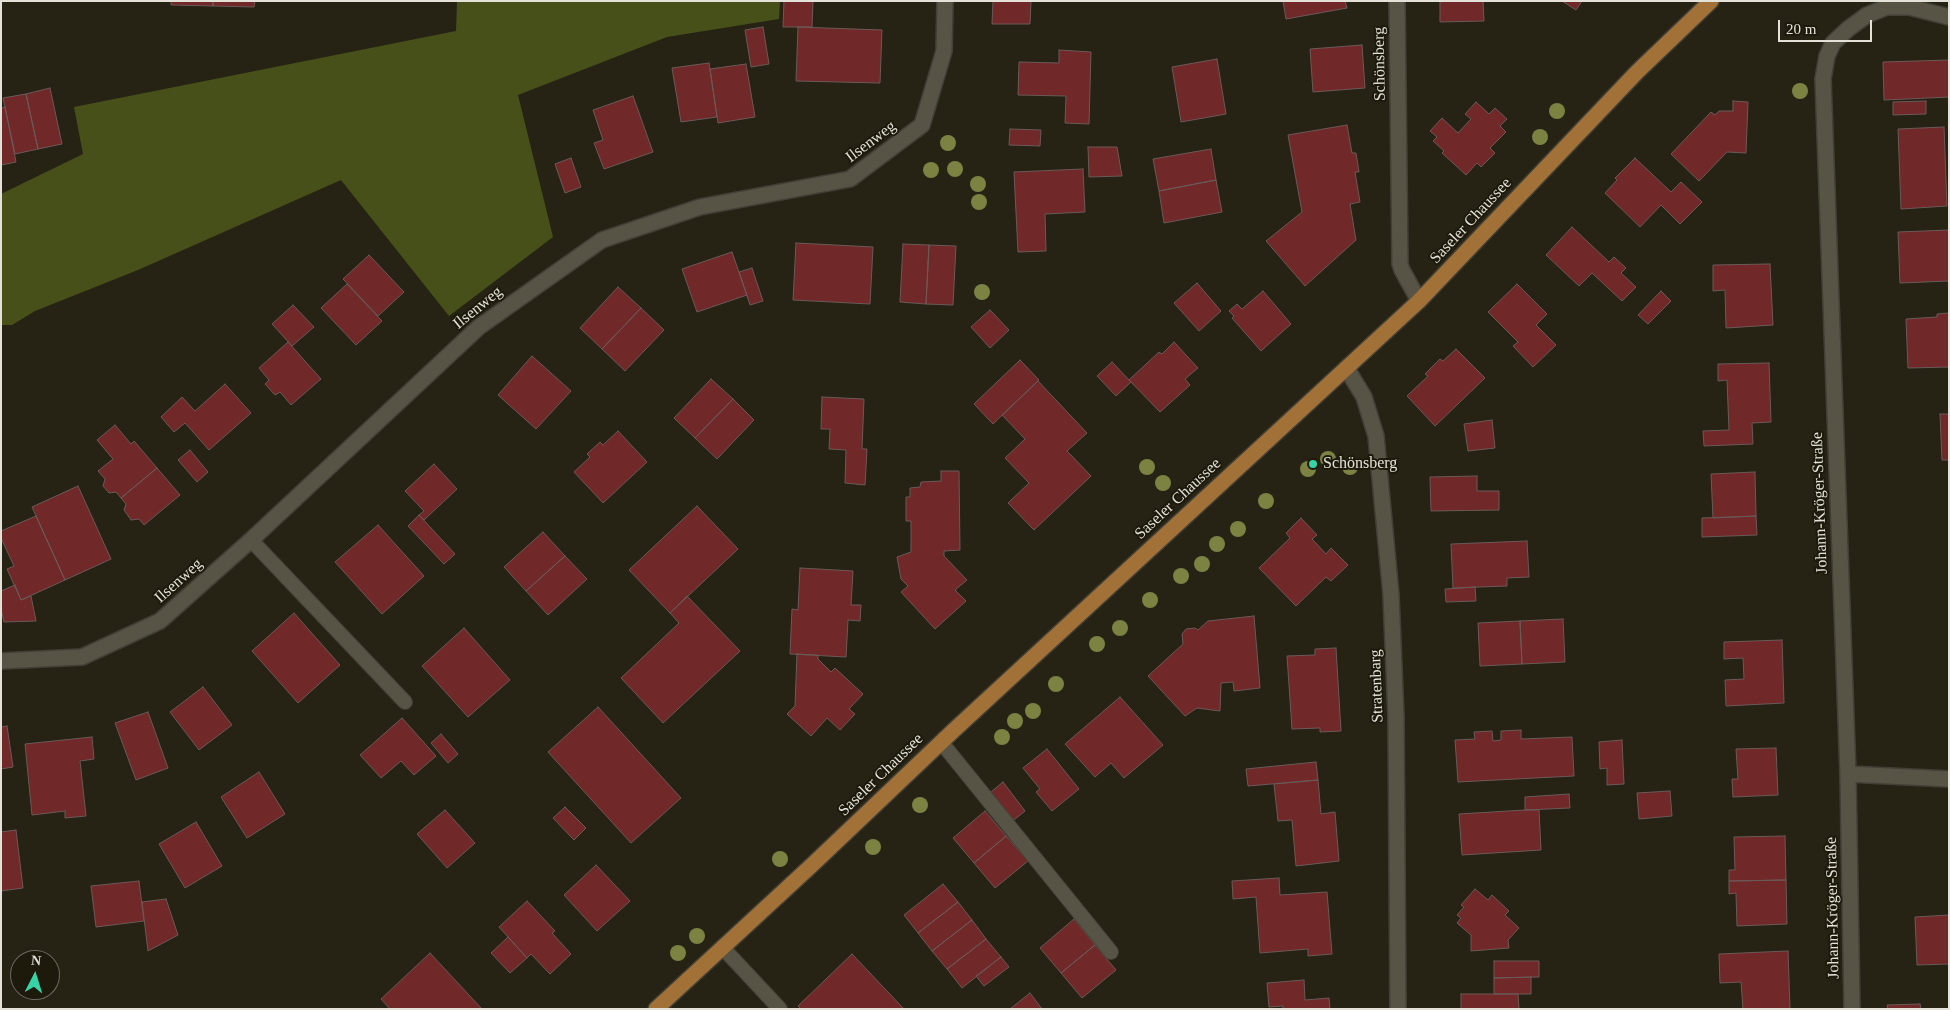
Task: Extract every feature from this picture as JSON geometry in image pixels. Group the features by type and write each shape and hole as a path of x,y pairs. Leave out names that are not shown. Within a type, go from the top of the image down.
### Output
{"main road":[{"name":"Saseler Chaussee","path":"656,1009 941,742 1419,301 1637,72 1711,1"}],"street":[{"name":"Ilsenweg","path":"1,661 82,658 160,622 251,540 479,327 602,240 700,207 850,179 922,125 944,51 944,1"},
{"name":"Schönsberg","path":"1397,1 1400,264 1419,301"},
{"name":"Johann-Kröger-Straße","path":"1852,1009 1848,774 1823,79 1827,56 1832,43 1867,15 1887,7 1909,7 1949,17"},
{"name":"Stratenbarg","path":"1347,368 1364,397 1376,436 1391,595 1396,717 1398,1009"},
{"path":"1848,774 1949,778"}],"lane":[{"path":"251,540 404,702"},
{"path":"941,742 1111,952"},
{"path":"722,948 780,1009"}],"green space":[{"path":"457,1 780,1 779,19 667,37 518,95 553,237 449,316 341,180 138,270 35,311 12,325 1,325 1,194 83,154 74,107 456,31"}],"building":[{"path":"171,1 213,1 213,6 171,5"},
{"path":"213,1 255,1 254,7 213,6"},
{"path":"784,1 813,1 812,27 783,27"},
{"path":"993,1 1031,1 1030,24 992,24"},
{"path":"1283,1 1345,1 1347,8 1286,19"},
{"path":"1440,1 1483,1 1484,21 1440,22"},
{"path":"1562,1 1582,1 1576,10"},
{"path":"763,27 769,64 751,67 745,30"},
{"path":"798,27 882,30 880,83 796,81"},
{"path":"1362,45 1365,88 1313,92 1310,49"},
{"path":"1059,50 1091,52 1089,124 1065,123 1066,96 1018,95 1019,62 1059,63"},
{"path":"1217,59 1226,114 1181,122 1172,67"},
{"path":"1949,60 1949,97 1884,100 1883,62"},
{"path":"709,63 717,117 681,122 672,68"},
{"path":"746,64 755,117 718,123 710,69"},
{"path":"50,88 62,144 38,149 26,94"},
{"path":"26,94 38,149 15,154 3,98"},
{"path":"633,96 653,152 604,169 594,143 603,140 593,110"},
{"path":"1733,101 1748,102 1746,153 1727,152 1699,181 1671,154 1711,112 1715,115 1719,111 1733,111"},
{"path":"1926,101 1926,114 1893,115 1893,102"},
{"path":"1476,102 1489,114 1495,108 1507,119 1500,126 1506,132 1490,148 1495,153 1481,167 1477,163 1466,175 1442,153 1444,151 1433,141 1437,137 1430,131 1442,118 1458,133 1471,119 1465,114"},
{"path":"5,107 16,162 1,165 1,108"},
{"path":"1347,125 1352,153 1356,153 1359,172 1355,172 1360,202 1350,204 1356,240 1305,286 1266,241 1302,212 1288,135"},
{"path":"1944,127 1947,206 1901,209 1898,129"},
{"path":"1010,129 1041,130 1040,146 1009,145"},
{"path":"1088,147 1117,147 1122,176 1089,177"},
{"path":"1211,149 1216,180 1159,191 1153,159"},
{"path":"571,158 581,187 565,193 555,164"},
{"path":"1635,158 1671,192 1681,182 1702,202 1680,224 1661,205 1640,227 1605,193 1617,180 1615,178"},
{"path":"1083,169 1085,212 1045,214 1046,251 1018,252 1014,172"},
{"path":"1216,180 1222,212 1164,223 1159,191"},
{"path":"1572,227 1609,262 1614,257 1626,268 1621,273 1636,287 1622,301 1592,273 1579,286 1546,255"},
{"path":"1949,230 1949,281 1900,283 1898,232"},
{"path":"796,243 873,247 870,304 793,300"},
{"path":"903,244 929,245 926,304 900,302"},
{"path":"929,245 956,246 953,305 926,304"},
{"path":"732,252 747,295 697,312 682,269"},
{"path":"369,255 404,292 378,316 343,279"},
{"path":"1770,264 1773,325 1726,328 1725,290 1713,291 1713,265"},
{"path":"752,268 763,301 750,305 739,272"},
{"path":"1197,283 1221,311 1199,331 1174,303"},
{"path":"347,284 382,321 356,345 321,308"},
{"path":"1517,284 1547,314 1536,325 1556,345 1533,367 1513,346 1518,342 1488,312"},
{"path":"618,287 641,308 602,349 580,328"},
{"path":"1263,291 1291,324 1261,351 1232,318 1234,316 1229,311 1237,304 1242,309"},
{"path":"1661,291 1671,301 1648,324 1638,315"},
{"path":"293,305 314,327 292,346 272,324"},
{"path":"641,308 664,330 625,371 602,349"},
{"path":"990,310 1009,330 990,348 971,327"},
{"path":"1949,313 1949,367 1908,368 1906,319 1937,317 1937,314"},
{"path":"288,342 321,379 291,405 280,392 275,395 265,384 269,380 259,368"},
{"path":"1174,342 1198,368 1185,379 1190,385 1160,412 1129,380 1159,352 1162,354"},
{"path":"1456,349 1485,378 1435,426 1407,396 1428,376 1425,374 1440,359 1443,361"},
{"path":"532,356 571,391 536,429 498,395"},
{"path":"1020,360 1039,380 993,424 974,404"},
{"path":"1112,362 1131,382 1116,396 1097,376"},
{"path":"1769,363 1771,422 1752,423 1753,444 1704,446 1703,431 1729,430 1727,380 1718,381 1718,364"},
{"path":"711,379 733,399 695,438 674,418"},
{"path":"1038,381 1087,433 1067,451 1091,476 1034,530 1008,503 1029,483 1005,458 1025,439 1002,415"},
{"path":"225,384 251,413 209,450 185,423 174,432 161,417 182,397 195,411"},
{"path":"822,397 864,399 862,449 867,449 865,485 845,483 846,450 829,449 830,429 821,429"},
{"path":"733,399 754,420 717,459 695,438"},
{"path":"1940,414 1949,414 1949,460 1942,460"},
{"path":"1492,420 1495,448 1468,451 1464,424"},
{"path":"115,425 131,444 134,441 157,468 121,498 116,492 109,493 103,486 105,479 98,471 113,459 97,440"},
{"path":"618,431 647,462 603,503 574,472 590,457 587,454 600,442 603,445"},
{"path":"190,450 208,472 197,482 178,460"},
{"path":"434,464 457,489 424,520 419,515 424,511 405,491"},
{"path":"157,468 180,495 144,525 139,519 131,520 124,510 126,504 121,498"},
{"path":"941,471 959,471 960,550 944,551 944,556 967,580 955,590 966,601 935,629 901,592 908,586 901,579 897,557 911,552 911,521 906,521 906,497 910,497 910,488 920,487 921,482 941,481"},
{"path":"1755,472 1756,516 1713,518 1711,474"},
{"path":"1477,476 1477,491 1499,491 1499,510 1431,511 1430,477"},
{"path":"78,486 111,559 65,580 32,507"},
{"path":"697,506 738,549 670,613 629,570"},
{"path":"419,515 455,554 444,564 408,526"},
{"path":"36,516 65,580 21,600 7,569 14,566 1,538 1,531"},
{"path":"1756,516 1757,535 1702,537 1702,518"},
{"path":"1301,518 1317,535 1312,539 1326,554 1331,548 1348,565 1331,581 1326,577 1296,606 1259,568 1290,538 1286,533"},
{"path":"378,525 424,576 382,614 335,562"},
{"path":"543,532 565,556 526,591 504,567"},
{"path":"1527,541 1529,577 1507,578 1507,586 1453,588 1451,544"},
{"path":"565,556 587,579 548,615 526,591"},
{"path":"800,568 853,571 851,605 861,605 860,621 848,620 846,657 790,654 792,609 798,610"},
{"path":"15,585 21,600 31,596 36,621 4,622 1,609 1,591"},
{"path":"1475,587 1476,601 1446,602 1445,589"},
{"path":"687,596 740,651 663,723 621,678 679,623 670,613"},
{"path":"294,613 340,665 298,703 252,651"},
{"path":"1254,616 1260,688 1234,691 1233,682 1221,683 1220,711 1197,708 1185,716 1148,676 1183,644 1182,634 1186,629 1195,628 1198,630 1208,621"},
{"path":"1563,619 1565,662 1522,664 1520,621"},
{"path":"1520,621 1522,664 1480,666 1478,623"},
{"path":"464,628 510,680 468,717 422,666"},
{"path":"1782,640 1784,703 1726,706 1725,680 1744,679 1743,658 1724,659 1724,642"},
{"path":"1336,648 1341,731 1320,732 1320,728 1292,729 1287,656 1315,655 1315,649"},
{"path":"797,654 818,655 818,659 831,672 835,668 863,694 849,709 855,714 840,730 827,718 811,736 787,714 795,706"},
{"path":"203,687 232,725 199,750 170,712"},
{"path":"1120,697 1163,745 1124,778 1111,763 1095,777 1065,744"},
{"path":"598,707 681,798 631,843 548,752"},
{"path":"148,712 168,768 136,780 115,723"},
{"path":"402,718 436,756 414,775 401,761 381,778 360,755"},
{"path":"7,726 13,767 1,769 1,727"},
{"path":"1521,730 1521,739 1572,737 1574,776 1458,782 1455,740 1475,739 1474,732 1492,731 1493,741 1501,740 1501,731"},
{"path":"441,734 458,754 448,763 431,743"},
{"path":"92,737 94,759 80,761 86,816 65,818 65,811 32,815 25,744"},
{"path":"1622,740 1624,784 1607,785 1607,768 1600,769 1599,742"},
{"path":"1776,748 1778,795 1733,797 1732,779 1738,779 1736,749"},
{"path":"1047,749 1079,789 1052,811 1036,792 1040,789 1023,768"},
{"path":"1316,762 1318,780 1248,786 1246,769"},
{"path":"259,772 285,814 247,838 221,797"},
{"path":"1318,780 1321,814 1335,812 1339,861 1296,866 1292,820 1278,821 1274,784"},
{"path":"1003,782 1025,811 1014,820 991,792"},
{"path":"1670,791 1672,816 1639,819 1637,793"},
{"path":"1569,794 1570,808 1525,810 1525,797"},
{"path":"565,807 586,828 574,840 553,818"},
{"path":"445,810 475,843 447,868 417,834"},
{"path":"1539,810 1541,850 1462,855 1459,814"},
{"path":"985,811 1006,836 974,863 953,838"},
{"path":"196,822 222,866 185,888 159,844"},
{"path":"16,830 23,888 1,891 1,832"},
{"path":"1006,836 1028,861 995,888 974,863"},
{"path":"1785,836 1786,880 1729,881 1729,870 1735,870 1734,837"},
{"path":"596,865 630,901 597,931 564,895"},
{"path":"1279,878 1280,895 1327,892 1332,954 1308,956 1308,949 1260,953 1256,897 1233,899 1232,881"},
{"path":"1786,880 1787,924 1737,926 1736,893 1729,894 1729,881"},
{"path":"139,881 144,921 96,927 91,886"},
{"path":"943,884 958,902 918,933 904,915"},
{"path":"1475,889 1488,900 1492,895 1509,911 1505,915 1519,928 1508,940 1509,948 1471,951 1471,935 1457,923 1461,918 1457,915 1464,907 1461,905"},
{"path":"166,899 178,935 148,951 142,902"},
{"path":"527,901 555,931 552,933 571,954 550,974 531,954 527,958 499,927"},
{"path":"958,902 972,920 932,951 918,933"},
{"path":"1949,915 1949,964 1917,965 1915,917"},
{"path":"1074,919 1095,945 1061,973 1040,948"},
{"path":"972,920 986,939 947,969 932,951"},
{"path":"508,937 527,958 510,973 491,953"},
{"path":"986,939 1001,957 962,988 947,969"},
{"path":"1095,945 1116,970 1082,998 1061,973"},
{"path":"1788,951 1790,1009 1743,1009 1741,982 1720,983 1719,954"},
{"path":"430,953 482,1009 390,1009 381,999"},
{"path":"852,954 904,1009 801,1009 798,1006"},
{"path":"1001,957 1009,967 984,986 976,976"},
{"path":"1494,961 1539,961 1539,977 1494,978"},
{"path":"1531,977 1531,994 1494,994 1494,978"},
{"path":"1304,980 1305,1000 1329,998 1330,1009 1283,1009 1283,1006 1269,1007 1267,983"},
{"path":"1030,993 1042,1009 1010,1009"},
{"path":"1461,994 1518,994 1519,1009 1461,1009"},
{"path":"1920,1004 1921,1009 1888,1009 1887,1005"}],"place":[{"name":"Schönsberg","path":"1313,464"}]}
